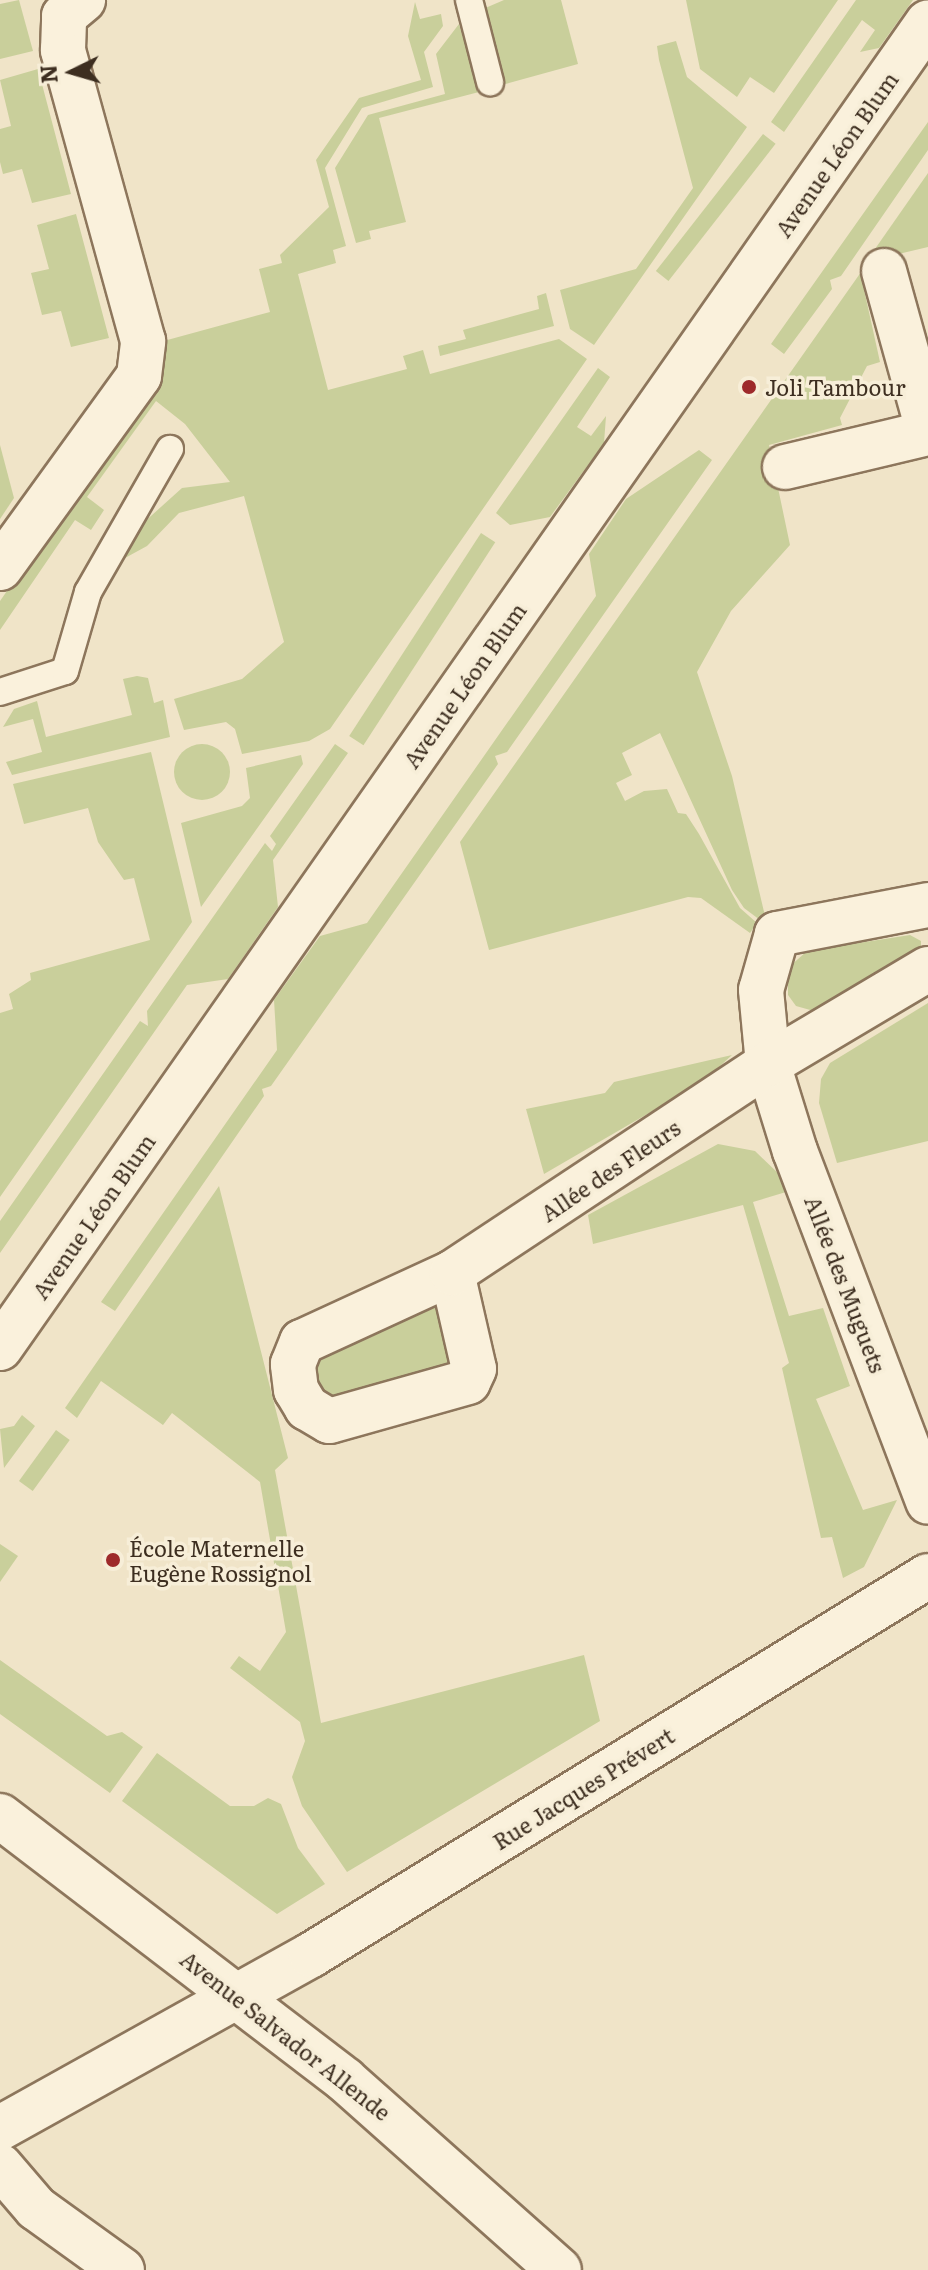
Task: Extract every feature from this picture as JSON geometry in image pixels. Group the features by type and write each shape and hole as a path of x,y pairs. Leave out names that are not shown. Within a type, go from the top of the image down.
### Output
{"street":[{"path":"0,568 139,376 143,341 63,50 64,16 83,0"},
{"name":"Avenue Léon Blum","path":"0,1348 928,22"},
{"path":"785,467 928,432 884,271"},
{"path":"768,1064 761,990 777,934 928,905"},
{"name":"Allée des Fleurs","path":"452,1273 768,1064 928,969"},
{"name":"Allée des Muguets","path":"768,1064 928,1502"},
{"name":"Rue Jacques Prévert","path":"0,2128 235,1994 311,1955 928,1576"},
{"name":"Avenue Salvador Allende","path":"0,1816 235,1994 412,2135 559,2270"},
{"path":"0,2166 36,2208 122,2270"}],"lane":[{"path":"469,0 490,82"},
{"path":"0,692 65,671 88,592 170,449"}],"green space":[{"path":"19,0 33,51 0,59 0,4"},
{"path":"504,0 561,0 578,64 502,85 483,9"},
{"path":"686,0 838,0 774,93 750,77 737,97 700,69"},
{"path":"856,0 913,0 879,48 860,52 875,30 862,20 784,132 771,122"},
{"path":"415,2 420,19 441,14 443,26 424,52 433,87 362,108 325,168 346,246 333,250 336,263 298,274 328,390 407,369 403,356 423,350 430,374 559,339 587,359 330,729 309,741 242,754 235,729 226,722 184,730 174,699 242,679 284,642 244,496 179,513 147,546 125,558 121,543 182,488 230,482 185,424 156,401 87,497 104,510 91,530 75,520 0,630 0,601 165,364 160,342 270,312 259,269 282,263 280,255 329,207 316,160 359,98 421,80 408,36"},
{"path":"459,24 479,92 379,118 406,222 369,231 371,239 356,243 335,168 368,115 445,94 436,54"},
{"path":"676,41 687,77 747,127 594,345 570,329 560,290 636,269 693,188 657,46"},
{"path":"38,69 71,194 32,203 22,169 3,174 0,129 11,126 0,80"},
{"path":"928,122 928,150 841,276 830,280 832,289 784,354 771,344"},
{"path":"763,134 776,144 668,281 656,271"},
{"path":"928,173 928,247 869,261 868,259"},
{"path":"76,214 109,338 71,347 61,311 42,315 31,273 49,269 37,225"},
{"path":"866,265 869,269 863,285 880,362 867,366 840,418 842,425 769,445 790,545 731,611 697,672 732,776 765,916 760,920 744,908 732,890 660,733 622,753 632,775 616,783 625,801 644,791 667,789 678,813 686,814 699,834 740,908 757,923 750,933 701,898 688,897 489,950 460,842"},
{"path":"546,293 554,326 440,356 438,346 466,339 463,330 539,309 537,296"},
{"path":"598,368 610,377 577,427 591,436 606,416 604,443 550,517 510,525 496,513"},
{"path":"0,445 14,498 0,519"},
{"path":"699,450 712,460 507,752 495,756 498,764 271,1086 262,1089 264,1096 115,1311 101,1302 277,1050 274,1000 320,936 367,923 596,596 589,554 626,499"},
{"path":"481,533 495,542 363,745 349,736"},
{"path":"137,676 148,678 154,703 163,700 170,737 12,775 6,762 42,752 33,719 3,727 14,709 37,701 46,737 132,715 123,679"},
{"path":"202,744 222,752 230,772 222,792 202,800 182,792 174,772 182,752"},
{"path":"335,744 348,753 273,860 278,907 228,979 187,985 0,1253 0,1221 140,1021 148,1026 147,1011 265,843 272,851 276,844 270,836"},
{"path":"151,752 192,922 0,1197 0,1013 13,1009 9,994 31,980 30,973 150,940 134,878 124,880 98,842 88,808 24,824 13,784"},
{"path":"301,755 303,764 201,907 181,823 242,806 250,798 246,768"},
{"path":"910,935 921,941 921,954 821,1013 796,1006 788,995 788,968 807,951"},
{"path":"928,1003 928,1141 837,1163 819,1103 821,1079 830,1063"},
{"path":"732,1055 704,1081 544,1174 526,1109 605,1093 614,1082"},
{"path":"718,1144 755,1151 780,1175 786,1192 753,1202 789,1316 823,1308 850,1386 816,1399 863,1510 897,1500 864,1567 843,1578 832,1537 821,1538 782,1368 789,1363 743,1205 593,1244 588,1215"},
{"path":"219,1186 288,1458 275,1470 321,1723 584,1655 600,1721 347,1872 302,1806 292,1777 305,1741 300,1722 230,1668 239,1656 260,1671 286,1632 260,1482 172,1413 163,1425 101,1381 77,1418 65,1408"},
{"path":"428,1297 440,1306 451,1357 447,1365 329,1398 321,1393 313,1379 319,1352"},
{"path":"22,1415 35,1426 4,1468 0,1429 14,1426"},
{"path":"56,1430 70,1440 33,1491 19,1481"},
{"path":"0,1544 18,1556 0,1582"},
{"path":"0,1660 107,1736 122,1732 143,1747 110,1793 0,1714"},
{"path":"157,1753 230,1806 254,1806 268,1798 281,1804 298,1848 325,1884 277,1914 122,1801"}],"place":[{"name":"Joli Tambour","path":"749,387"},
{"name":"École Maternelle Eugène Rossignol","path":"113,1560"}]}
